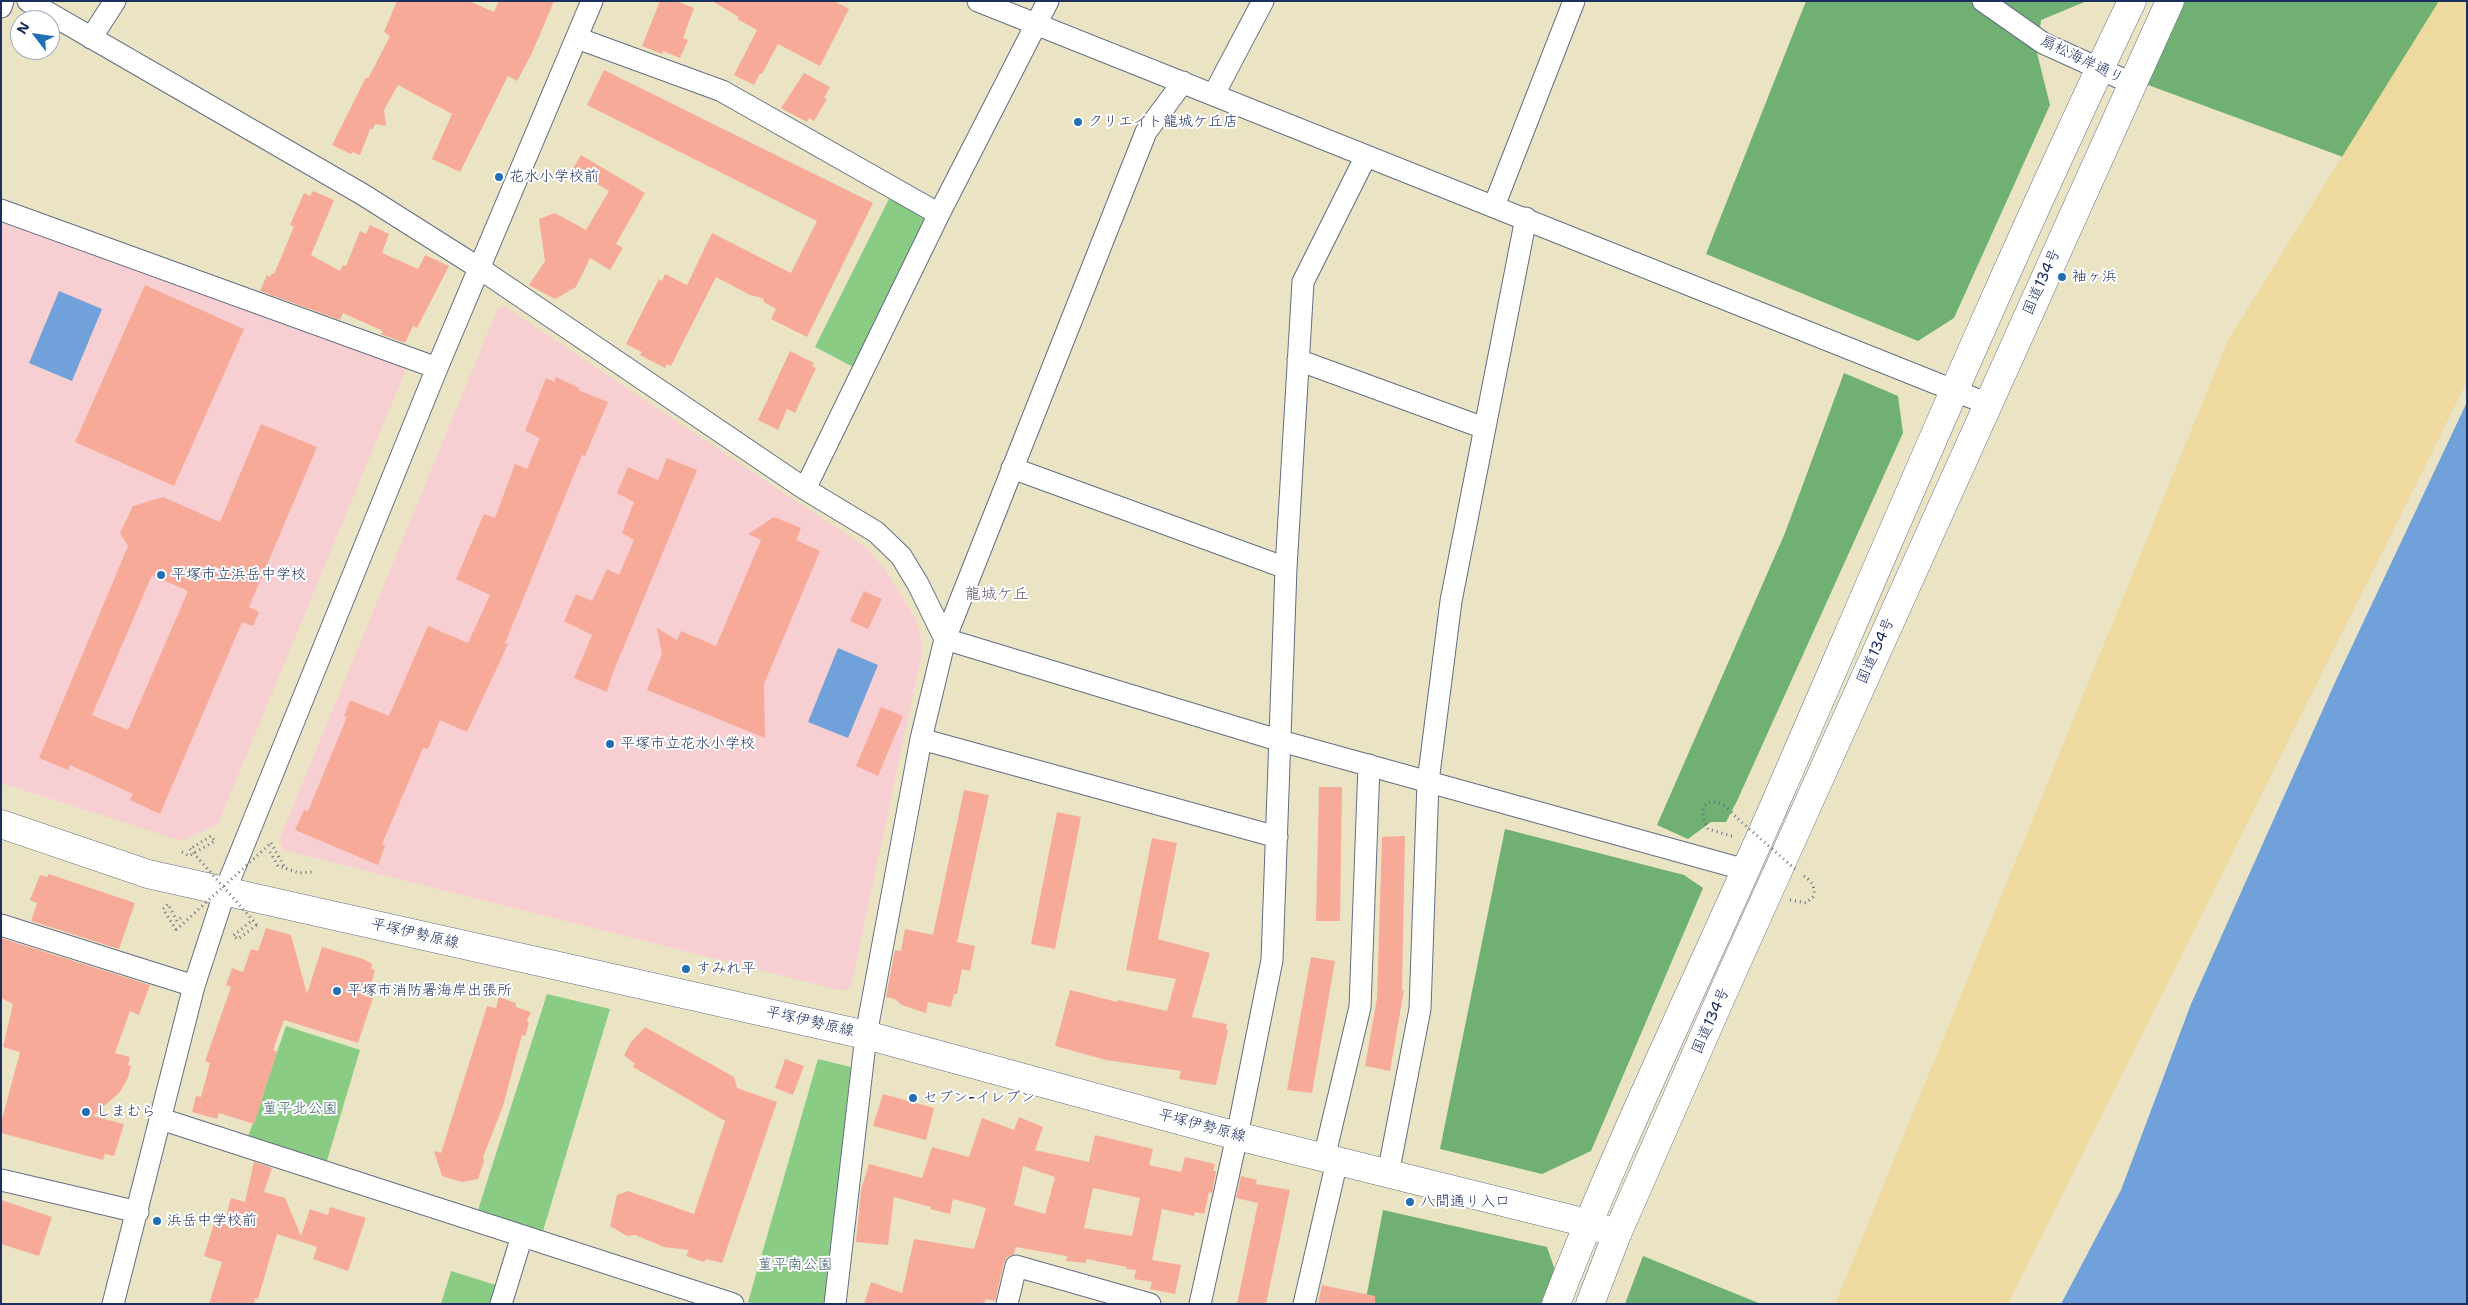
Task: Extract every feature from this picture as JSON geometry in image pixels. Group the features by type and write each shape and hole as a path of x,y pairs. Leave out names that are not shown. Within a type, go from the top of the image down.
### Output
{"main road":[{"name":"国道134号","path":"1556,1304 1588,1223 1746,870 1955,390 2132,1"},
{"name":"国道134号","path":"1590,1304 1617,1234 2131,83 2170,1"},
{"name":"平塚伊勢原線","path":"2,828 148,874 224,889 866,1035 1237,1136 1588,1223 1617,1234"}],"street":[{"path":"1,7 4,1"},
{"path":"28,1 362,194 479,268 805,489 876,532 900,556 918,584 945,640 1281,741 1746,870"},
{"path":"91,38 115,1"},
{"path":"113,1304 138,1212 194,986 224,889 437,368 592,1"},
{"path":"978,1 1526,218 1988,404"},
{"path":"805,489 938,214 1048,1"},
{"path":"1214,94 1263,1"},
{"path":"1494,206 1574,1"},
{"name":"扇松海岸通り","path":"1983,1 2043,43 2131,83"},
{"path":"577,38 722,91 938,214"},
{"path":"836,1304 866,1035 921,739 945,640 1146,132 1182,82"},
{"path":"1200,1304 1237,1136 1272,960 1286,568 1303,282 1366,156"},
{"path":"1,210 437,368"},
{"path":"1388,1174 1420,1009 1428,782 1451,602 1526,218"},
{"path":"1298,360 1484,428"},
{"path":"1012,468 1286,568"},
{"path":"921,739 1277,837"},
{"path":"1304,1304 1360,1007 1369,765"},
{"path":"1,925 194,986"},
{"path":"161,1119 733,1304"},
{"path":"1,1180 138,1212"},
{"path":"501,1304 522,1236"},
{"path":"1007,1304 1016,1266 1150,1304"}],"path":[{"path":"1732,836 1708,829 1702,818 1703,810 1708,804 1715,802 1722,805 1812,882 1815,888 1814,896 1806,904 1792,901"},
{"path":"182,852 189,856 215,841 211,836 190,849 224,889 257,925 238,939 233,936 250,922"},
{"path":"183,916 177,921 168,904 163,909 176,930 224,889 271,843 285,868"},
{"path":"270,852 278,866 300,873 313,872"}],"shaded area":[{"name":"平塚市立浜岳中学校","path":"1,217 407,367 218,824 182,841 1,783"},
{"name":"平塚市立花水小学校","path":"505,307 868,549 885,570 916,619 923,648 851,986 843,991 283,850 279,840 497,310"}],"green space":[{"path":"1806,1 2087,1 2041,20 2037,53 2050,105 1954,318 1918,341 1706,254"},
{"path":"2180,1 2439,1 2362,164 2140,82"},
{"path":"890,197 932,211 855,368 815,347"},
{"path":"1844,373 1898,396 1903,433 1726,822 1711,822 1688,839 1657,825 1785,533"},
{"path":"1505,829 1684,875 1703,888 1591,1151 1542,1174 1440,1149"},
{"path":"547,994 610,1009 543,1231 478,1210"},
{"name":"菫平北公園","path":"286,1026 360,1050 326,1164 247,1140"},
{"name":"菫平南公園","path":"818,1059 851,1067 825,1304 753,1304 748,1302"},
{"path":"1383,1210 1547,1247 1557,1276 1547,1304 1365,1304"},
{"path":"1643,1256 1761,1304 1625,1304"},
{"path":"451,1271 499,1286 494,1304 441,1304"}],"sand":[{"path":"2439,1 2467,1 2467,382 2008,1304 1835,1304 2228,340"}],"water":[{"path":"59,291 102,309 72,381 29,363"},
{"path":"2467,402 2467,1304 2061,1304 2121,1190 2191,1004 2337,678"},
{"path":"838,648 878,665 848,738 808,722"}],"building":[{"path":"397,1 469,1 494,12 499,1 554,1 532,53 517,81 508,76 460,172 432,159 452,114 398,85 384,110 386,126 375,124 373,129 370,129 360,155 353,152 351,154 332,145 366,77 368,79 390,36 384,32"},
{"path":"660,1 676,1 694,8 683,38 688,40 680,58 663,51 662,54 642,46"},
{"path":"712,1 834,1 849,9 820,66 778,44 754,85 734,75 757,30 737,19 739,17"},
{"path":"604,70 873,203 807,337 771,319 776,309 764,302 763,298 750,295 716,277 671,366 667,364 665,368 640,355 642,352 626,344 659,279 662,281 665,274 687,285 712,233 791,273 817,221 587,105"},
{"path":"804,73 830,87 824,98 827,99 814,121 809,118 807,122 781,108"},
{"path":"581,155 645,193 616,244 623,248 610,270 590,258 576,287 555,299 529,285 545,261 539,219 555,213 586,230 609,191 572,170"},
{"path":"313,191 334,200 311,255 340,271 343,265 346,266 360,231 366,234 370,225 389,234 382,253 418,269 425,255 449,266 417,328 413,326 405,343 381,334 383,331 343,313 340,320 260,291 267,275 270,277 272,273 274,274 294,227 290,225 304,193 310,196"},
{"path":"145,285 244,329 174,486 75,442"},
{"path":"790,351 814,363 812,366 816,368 795,413 787,409 778,430 758,420"},
{"path":"556,377 579,388 578,390 608,402 585,456 582,455 505,643 508,644 467,732 440,720 428,749 423,748 382,844 385,846 378,865 295,830 304,810 308,811 347,717 344,716 350,700 389,716 428,626 468,643 490,595 456,579 484,514 495,518 515,464 527,469 540,438 525,431 546,378 554,382"},
{"path":"261,424 317,447 249,607 259,612 253,626 242,622 160,814 130,800 133,794 70,765 68,770 39,758 128,546 120,533 133,506 163,497 220,522","holes":["152,575 188,591 128,730 92,715"]},
{"path":"667,458 697,470 612,675 607,692 574,678 592,635 564,621 576,594 592,601 607,569 619,575 634,540 622,533 634,502 617,493 628,467 658,480"},
{"path":"774,517 801,528 796,540 820,551 764,684 765,738 647,690 662,654 657,628 677,640 681,631 716,646 761,540 748,534"},
{"path":"864,591 882,599 868,629 850,621"},
{"path":"881,707 903,716 878,776 856,766"},
{"path":"1319,787 1342,787 1340,921 1316,921"},
{"path":"964,790 989,795 957,942 975,946 970,971 962,969 957,994 954,994 951,1007 928,1002 926,1013 886,997 895,950 901,951 905,929 933,935"},
{"path":"1057,812 1081,817 1055,949 1031,944"},
{"path":"1405,836 1402,991 1404,990 1390,1071 1365,1066 1377,998 1382,837"},
{"path":"1152,838 1177,843 1158,939 1210,953 1192,1017 1227,1024 1226,1029 1228,1030 1216,1085 1179,1079 1181,1071 1106,1060 1055,1046 1070,990 1117,1002 1118,1000 1167,1011 1176,979 1126,970"},
{"path":"49,874 135,903 119,949 31,921 37,903 30,900 40,875 47,877"},
{"path":"266,928 291,935 307,994 322,947 363,959 372,964 371,969 375,970 371,984 377,986 358,1043 284,1020 273,1050 277,1052 254,1124 219,1113 217,1119 192,1112 196,1096 201,1097 210,1063 205,1061 231,987 226,985 232,968 243,972 251,949 258,951"},
{"path":"1,938 150,985 139,1015 130,1011 115,1053 130,1057 128,1065 131,1066 128,1078 120,1092 93,1116 124,1124 114,1156 105,1154 103,1160 1,1133 1,1123 20,1052 3,1047 13,1004 1,998"},
{"path":"1311,957 1335,961 1312,1093 1287,1090"},
{"path":"499,997 516,1003 516,1007 531,1012 527,1020 529,1023 525,1036 522,1035 503,1106 483,1157 484,1161 478,1179 462,1182 442,1176 434,1151 441,1153 487,1006 496,1008"},
{"path":"645,1027 734,1077 737,1088 777,1102 722,1263 706,1259 704,1262 686,1256 689,1250 664,1247 635,1235 627,1236 610,1226 617,1195 628,1191 694,1214 725,1121 633,1067 635,1064 624,1055 631,1042"},
{"path":"785,1059 804,1066 793,1095 775,1088"},
{"path":"883,1094 934,1108 926,1140 873,1126"},
{"path":"1019,1117 1043,1127 1035,1150 1089,1162 1095,1135 1153,1149 1149,1165 1181,1172 1185,1157 1215,1164 1213,1171 1216,1171 1212,1193 1209,1192 1204,1214 1195,1212 1194,1216 1162,1209 1152,1260 1181,1265 1175,1294 1150,1289 1152,1282 1134,1279 1136,1270 1126,1269 1127,1267 1086,1259 1086,1263 1066,1261 1067,1256 1016,1247 1014,1254 1007,1257 1004,1263 995,1301 986,1299 984,1304 864,1304 871,1282 902,1293 914,1239 974,1249 986,1208 953,1199 950,1214 894,1197 888,1245 856,1242 861,1190 869,1164 922,1178 932,1147 969,1157 982,1118 1014,1130","holes":["1023,1166 1055,1177 1045,1214 1014,1205","1093,1188 1140,1198 1132,1236 1084,1228"]},
{"path":"254,1162 272,1168 264,1192 285,1198 301,1236 310,1209 328,1215 330,1207 366,1218 348,1271 313,1259 317,1247 277,1234 258,1299 255,1298 254,1304 209,1304 222,1262 204,1256 217,1214 226,1217 231,1198 245,1202"},
{"path":"1241,1176 1257,1180 1256,1184 1290,1190 1266,1304 1237,1304 1258,1203 1236,1198"},
{"path":"1,1200 52,1217 39,1256 1,1244"},
{"path":"1322,1285 1375,1296 1375,1304 1318,1304"}],"place":[{"name":"クリエイト龍城ケ丘店","path":"1078,122"},
{"name":"花水小学校前","path":"499,177"},
{"name":"袖ヶ浜","path":"2062,277"},
{"name":"平塚市立浜岳中学校","path":"161,575"},
{"name":"平塚市立花水小学校","path":"610,744"},
{"name":"すみれ平","path":"686,969"},
{"name":"平塚市消防署海岸出張所","path":"337,991"},
{"name":"セブン-イレブン","path":"913,1098"},
{"name":"しまむら","path":"86,1112"},
{"name":"八間通り入口","path":"1410,1202"},
{"name":"浜岳中学校前","path":"157,1221"}],"district":[{"name":"龍城ケ丘","path":"997,595"}]}
